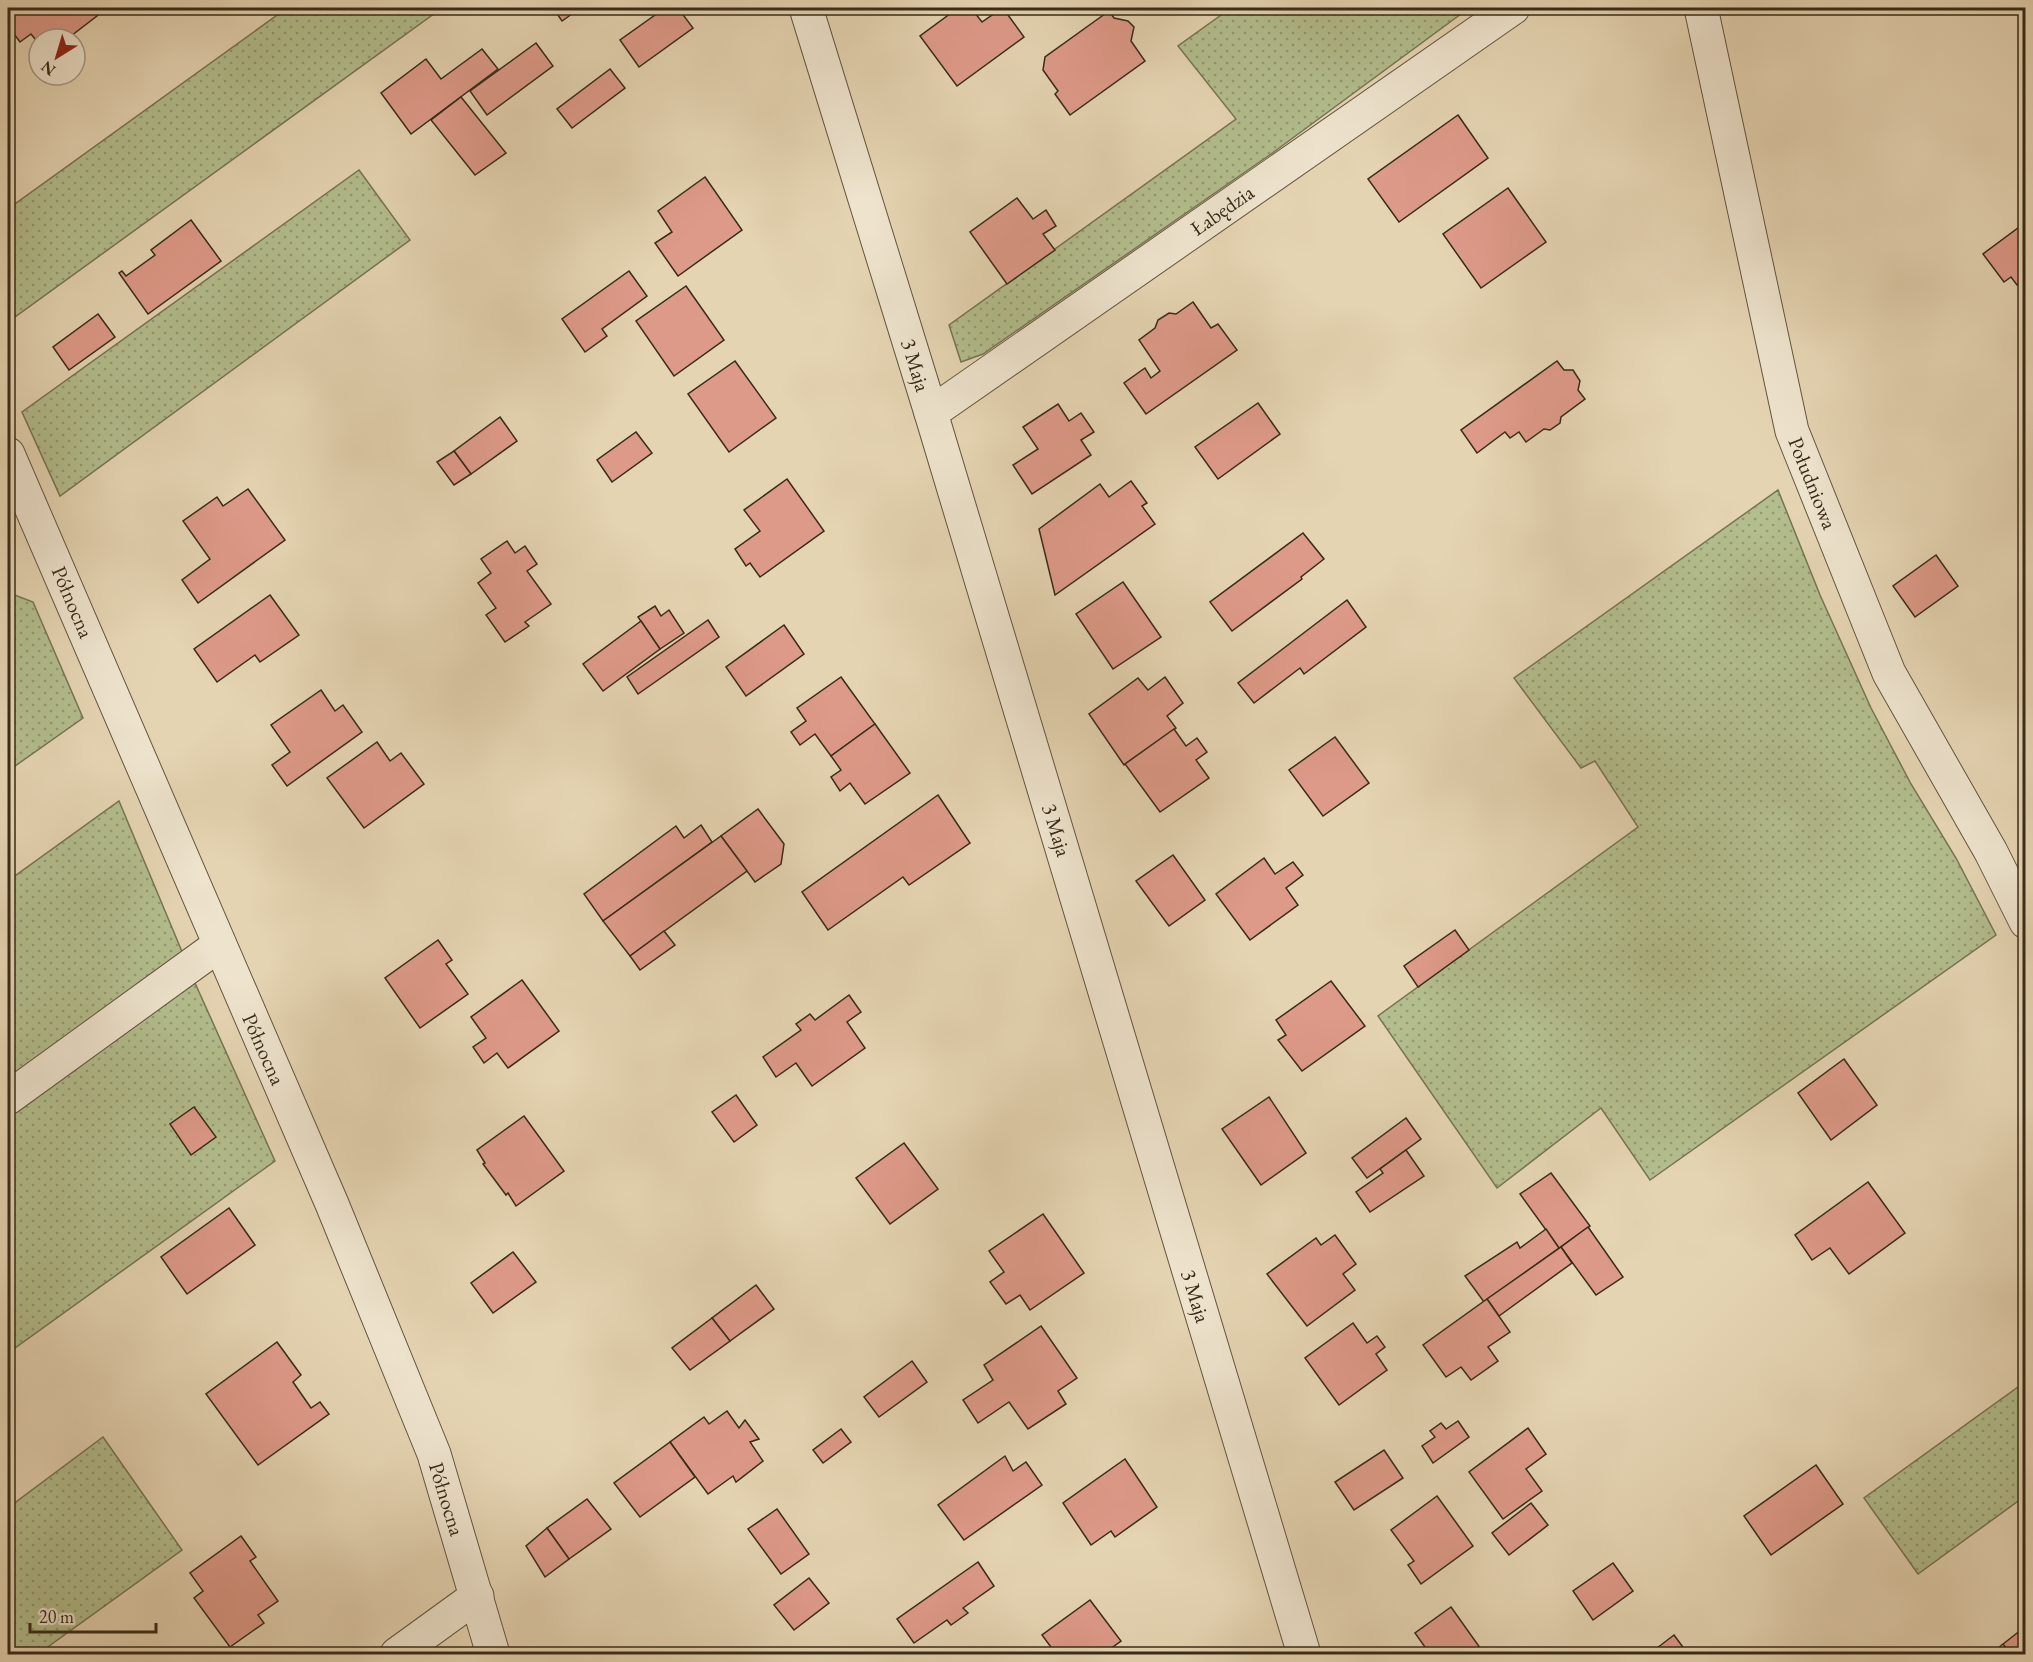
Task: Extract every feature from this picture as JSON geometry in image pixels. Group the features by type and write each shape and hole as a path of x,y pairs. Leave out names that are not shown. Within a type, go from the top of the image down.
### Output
{"street":[{"name":"3 Maja","path":"806,8 931,413 1304,1654"},
{"name":"Łabędzia","path":"931,413 1512,8"},
{"name":"Południowa","path":"1701,8 1792,431 1889,673 1991,852 2025,922"},
{"name":"Północna","path":"8,453 332,1204 434,1455 494,1654"},
{"path":"8,1098 219,945"},
{"path":"397,1654 477,1596"}],"green space":[{"path":"287,8 442,8 8,322 8,209"},
{"path":"1231,8 1469,8 1271,154 983,354 961,362 949,325 1236,119 1178,46"},
{"path":"359,170 410,240 60,496 22,412"},
{"path":"1778,490 1820,595 1871,708 1911,784 1956,858 1996,935 1650,1180 1601,1108 1497,1188 1378,1016 1638,827 1595,761 1581,768 1514,678"},
{"path":"8,594 33,602 83,718 8,771"},
{"path":"119,801 183,954 8,1080 8,881"},
{"path":"195,983 275,1161 8,1353 8,1118"},
{"path":"2025,1382 2025,1496 1918,1574 1864,1498"},
{"path":"103,1437 182,1550 38,1654 8,1654 8,1508"}],"building":[{"path":"8,8 99,8 102,12 83,27 27,27 27,37 20,42 11,30 8,33"},
{"path":"553,8 578,8 579,9 562,21"},
{"path":"665,8 678,8 693,28 639,67 620,40"},
{"path":"958,8 971,8 982,22 992,15 987,8 1003,8 1024,37 957,86 920,36"},
{"path":"1109,11 1114,18 1128,21 1134,27 1131,41 1145,61 1070,115 1055,94 1058,91 1043,70 1045,57"},
{"path":"536,43 553,66 487,115 470,91"},
{"path":"482,49 498,69 411,134 381,93 426,59 441,79"},
{"path":"610,69 625,88 572,128 557,109"},
{"path":"461,97 506,153 475,175 431,120"},
{"path":"1458,115 1488,158 1399,222 1368,179"},
{"path":"705,177 742,230 678,276 655,243 672,232 658,211"},
{"path":"1508,188 1546,242 1481,288 1443,234"},
{"path":"1017,198 1033,219 1046,210 1056,226 1043,234 1055,250 1007,284 970,232"},
{"path":"191,220 221,261 148,314 119,273 122,271 126,276 155,255 151,250"},
{"path":"2026,222 2026,279 2017,285 2011,277 2004,282 1983,254"},
{"path":"629,271 647,296 602,329 607,336 585,352 562,319"},
{"path":"686,286 724,340 674,376 636,321"},
{"path":"1193,302 1211,328 1218,324 1237,350 1146,414 1124,383 1145,368 1151,378 1160,371 1139,340 1155,328 1158,320 1169,313 1176,314"},
{"path":"98,314 115,337 69,370 53,347"},
{"path":"735,361 776,418 729,452 688,394"},
{"path":"1557,361 1564,370 1573,370 1580,381 1578,390 1585,399 1561,417 1560,423 1550,430 1544,429 1526,442 1519,432 1510,438 1505,432 1477,453 1461,430"},
{"path":"1258,403 1280,434 1218,479 1195,447"},
{"path":"1058,404 1069,421 1081,413 1094,432 1081,440 1091,455 1032,494 1013,465 1038,449 1023,427"},
{"path":"500,417 517,441 471,474 454,451"},
{"path":"636,432 652,453 612,482 597,460"},
{"path":"454,451 471,474 454,485 437,462"},
{"path":"787,479 824,531 760,577 750,563 746,566 735,549 760,531 744,510"},
{"path":"1131,481 1147,503 1142,506 1155,524 1055,595 1039,529 1100,484 1109,497"},
{"path":"248,489 285,540 198,603 182,580 210,559 183,521 217,497 223,506"},
{"path":"1303,533 1324,559 1301,577 1302,579 1232,631 1210,602"},
{"path":"507,541 515,553 525,546 537,564 527,571 551,604 525,622 529,626 505,642 486,615 496,608 478,583 491,573 481,559"},
{"path":"1936,555 1958,586 1915,617 1893,586"},
{"path":"1123,582 1161,637 1113,669 1076,614"},
{"path":"270,595 299,635 260,662 255,655 217,682 194,649"},
{"path":"1347,600 1366,627 1304,674 1300,668 1254,703 1238,683"},
{"path":"655,606 661,616 669,610 684,633 660,649 638,617"},
{"path":"708,620 719,637 638,694 627,677"},
{"path":"641,621 660,649 603,691 583,664"},
{"path":"784,625 804,654 746,696 726,667"},
{"path":"841,677 875,724 831,756 815,734 800,745 791,732 806,721 797,708"},
{"path":"1165,677 1183,703 1167,716 1176,728 1124,765 1089,714 1138,678 1148,690"},
{"path":"321,690 335,711 343,705 362,732 287,786 272,765 290,752 271,725"},
{"path":"875,724 910,773 865,804 850,783 840,791 831,777 841,770 831,756"},
{"path":"1174,729 1186,746 1197,738 1207,752 1196,760 1209,778 1160,812 1125,764"},
{"path":"1335,737 1369,783 1323,816 1289,770"},
{"path":"377,742 390,761 401,753 424,784 364,828 327,778"},
{"path":"938,795 970,843 909,885 903,877 828,930 802,892"},
{"path":"758,809 784,844 781,864 755,882 721,836"},
{"path":"701,825 712,842 603,921 584,894 676,826 684,838"},
{"path":"721,836 747,871 630,956 603,921"},
{"path":"1173,855 1205,900 1169,926 1136,881"},
{"path":"1264,858 1275,874 1293,862 1303,875 1286,888 1298,905 1250,940 1216,894"},
{"path":"1455,930 1469,950 1418,987 1404,966"},
{"path":"664,931 675,945 640,970 630,956"},
{"path":"438,940 452,960 446,964 468,994 420,1028 385,978"},
{"path":"522,980 559,1031 508,1068 497,1053 484,1063 473,1047 486,1038 471,1017"},
{"path":"1331,981 1365,1026 1302,1071 1278,1040 1286,1035 1276,1020"},
{"path":"849,995 861,1012 847,1022 865,1048 812,1086 796,1063 776,1077 763,1057 801,1030 796,1024 810,1014 815,1020"},
{"path":"1844,1059 1877,1105 1831,1140 1798,1093"},
{"path":"736,1095 757,1125 734,1142 712,1112"},
{"path":"1269,1097 1306,1153 1261,1185 1222,1129"},
{"path":"194,1107 216,1137 191,1155 170,1124"},
{"path":"524,1116 564,1171 516,1206 483,1164 485,1163 477,1150"},
{"path":"1406,1118 1421,1139 1367,1178 1352,1158"},
{"path":"904,1143 938,1189 890,1224 856,1178"},
{"path":"1406,1150 1424,1176 1370,1212 1356,1192 1383,1173 1380,1169"},
{"path":"1551,1173 1590,1226 1559,1248 1520,1194"},
{"path":"1868,1182 1905,1233 1849,1274 1830,1248 1812,1260 1795,1235"},
{"path":"229,1208 255,1245 187,1294 161,1257"},
{"path":"1043,1214 1084,1273 1030,1310 1020,1295 1006,1304 990,1282 1004,1272 989,1251"},
{"path":"1588,1227 1623,1277 1596,1295 1561,1247"},
{"path":"1546,1229 1559,1248 1484,1302 1465,1276 1517,1242 1520,1248"},
{"path":"1335,1235 1356,1264 1343,1274 1355,1290 1307,1326 1267,1274 1316,1238 1321,1245"},
{"path":"1561,1247 1572,1263 1499,1316 1487,1299"},
{"path":"513,1252 536,1282 493,1313 471,1283"},
{"path":"756,1285 774,1309 730,1341 712,1318"},
{"path":"1487,1299 1510,1332 1488,1347 1498,1361 1471,1380 1461,1367 1446,1377 1423,1345"},
{"path":"712,1318 730,1341 690,1370 672,1348"},
{"path":"1353,1323 1367,1343 1377,1336 1385,1347 1376,1354 1387,1370 1339,1405 1305,1358"},
{"path":"1041,1326 1077,1378 1058,1391 1066,1404 1028,1429 1009,1402 978,1423 963,1400 993,1380 984,1365"},
{"path":"277,1342 301,1375 293,1382 311,1408 320,1402 329,1414 258,1465 206,1394"},
{"path":"912,1361 927,1382 879,1417 864,1397"},
{"path":"727,1411 739,1428 745,1420 759,1439 750,1442 763,1461 736,1482 733,1476 708,1494 670,1442 704,1417 709,1424"},
{"path":"1458,1421 1469,1437 1433,1463 1422,1446 1435,1437 1430,1431 1441,1423 1446,1429"},
{"path":"1528,1428 1546,1454 1526,1469 1542,1491 1503,1519 1469,1472"},
{"path":"841,1429 851,1442 823,1463 813,1450"},
{"path":"670,1442 695,1477 640,1517 614,1483"},
{"path":"1384,1450 1403,1478 1354,1510 1335,1482"},
{"path":"1005,1456 1013,1471 1026,1462 1042,1485 964,1540 938,1505"},
{"path":"1125,1459 1157,1507 1115,1537 1111,1531 1091,1545 1063,1503"},
{"path":"1816,1465 1843,1504 1771,1555 1744,1516"},
{"path":"1437,1496 1473,1546 1421,1584 1408,1565 1414,1561 1391,1530"},
{"path":"587,1499 611,1529 569,1559 547,1528"},
{"path":"1531,1503 1548,1525 1509,1555 1492,1533"},
{"path":"777,1509 809,1554 781,1574 748,1529"},
{"path":"547,1528 569,1559 545,1577 526,1546"},
{"path":"241,1536 256,1557 250,1561 278,1601 258,1615 264,1623 230,1647 194,1598 203,1591 190,1573"},
{"path":"978,1562 994,1586 963,1608 968,1613 951,1625 947,1620 914,1643 897,1619"},
{"path":"1613,1563 1633,1591 1593,1620 1573,1591"},
{"path":"809,1578 829,1603 794,1630 774,1605"},
{"path":"1090,1600 1121,1641 1103,1654 1056,1654 1042,1635"},
{"path":"1451,1607 1483,1652 1480,1654 1415,1654 1425,1647 1415,1633"},
{"path":"2026,1626 2026,1654 2011,1654 2003,1644"},
{"path":"1674,1635 1688,1654 1648,1654 1661,1645"}]}
